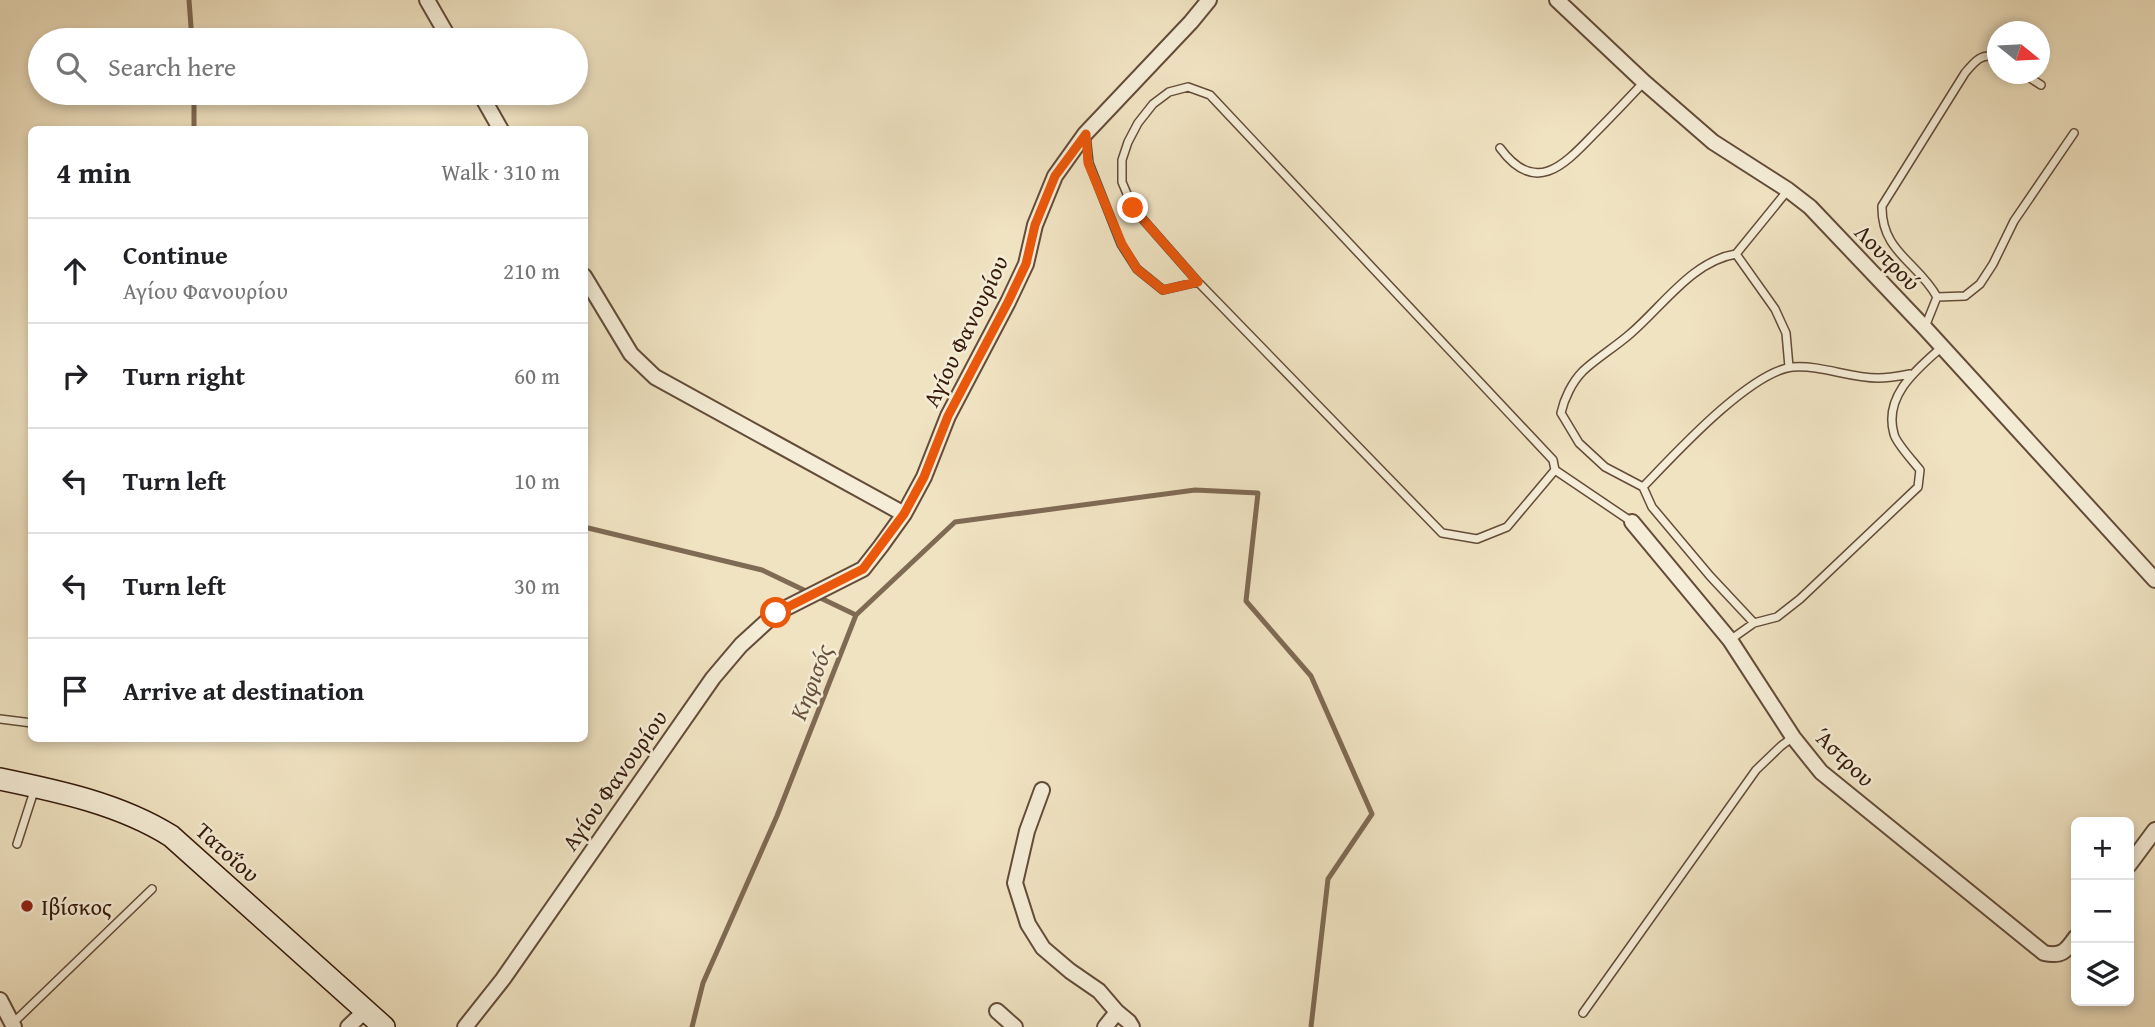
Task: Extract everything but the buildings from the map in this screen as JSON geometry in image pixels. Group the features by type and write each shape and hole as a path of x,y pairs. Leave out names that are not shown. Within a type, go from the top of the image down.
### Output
{"main road":[{"name":"Τατοΐου","path":"0,779 77,797 140,819 171,836 384,1027"}],"street":[{"path":"427,0 443,28"},
{"name":"Αγίου Φανουρίου","path":"465,1027 503,979 713,678 741,645 776,613 863,569 904,514 924,477 948,416 1026,264 1035,225 1055,176 1086,134 1209,0"},
{"name":"Λουτρού","path":"1557,0 1713,142 1810,207 2155,579"},
{"path":"487,105 499,126"},
{"path":"588,283 631,354 654,377 904,514"},
{"name":"Άστρου","path":"1632,522 1730,640 1793,737 1821,772 2044,953 2056,956 2066,952 2072,943"},
{"path":"1042,790 1027,831 1016,883 1028,924 1043,948 1099,991 1132,1027"},
{"path":"2134,858 2155,830"},
{"path":"0,1000 13,1025"},
{"path":"348,1027 366,1010"},
{"path":"997,1012 1015,1027"},
{"path":"1105,1027 1116,1012"}],"lane":[{"path":"1937,297 1886,237 1882,206 1965,73 1976,60 1987,54"},
{"path":"1500,148 1508,158 1527,172 1544,173 1564,164 1644,82"},
{"path":"1555,470 1507,527 1477,540 1442,533 1198,282 1133,208 1122,182 1122,160 1138,123 1153,104 1170,92 1188,87 1210,94 1553,460 1555,470 1632,522"},
{"path":"1937,297 1965,296 1980,284 2014,222 2074,132"},
{"path":"1086,134 1088,163 1122,244 1137,269 1163,290 1198,282"},
{"path":"1754,623 1652,507 1643,487 1605,467 1579,443 1561,413 1563,401 1582,373 1631,334 1690,277 1723,256 1736,254 1788,190"},
{"path":"1736,254 1775,309 1786,333 1789,367"},
{"path":"1925,328 1937,297"},
{"path":"1730,640 1754,623 1777,617 1800,599 1918,487 1920,470 1894,437 1892,423 1896,397 1910,374 1942,347"},
{"path":"1643,487 1721,409 1768,376 1789,367 1811,367 1877,378 1910,374"},
{"path":"0,719 28,722"},
{"path":"1583,1013 1756,770 1793,737"},
{"path":"17,844 36,786"},
{"path":"13,1025 152,889"}],"waterway":[{"name":"Κηφισός","path":"189,0 191,28"},
{"name":"Κηφισός","path":"194,105 194,126"},
{"path":"856,615 955,522 1195,490 1258,493 1246,601 1311,676 1372,814 1328,879 1311,1027"},
{"name":"Κηφισός","path":"588,528 762,570 856,615 777,816 703,983 692,1027"}],"place":[{"name":"Ιβίσκος","path":"27,906"}],"route":[{"path":"776,613 863,569 904,514 924,477 948,416 1026,264 1035,225 1055,176 1086,134 1088,163 1122,244 1137,269 1157,288 1163,290 1198,282 1133,208"}]}
